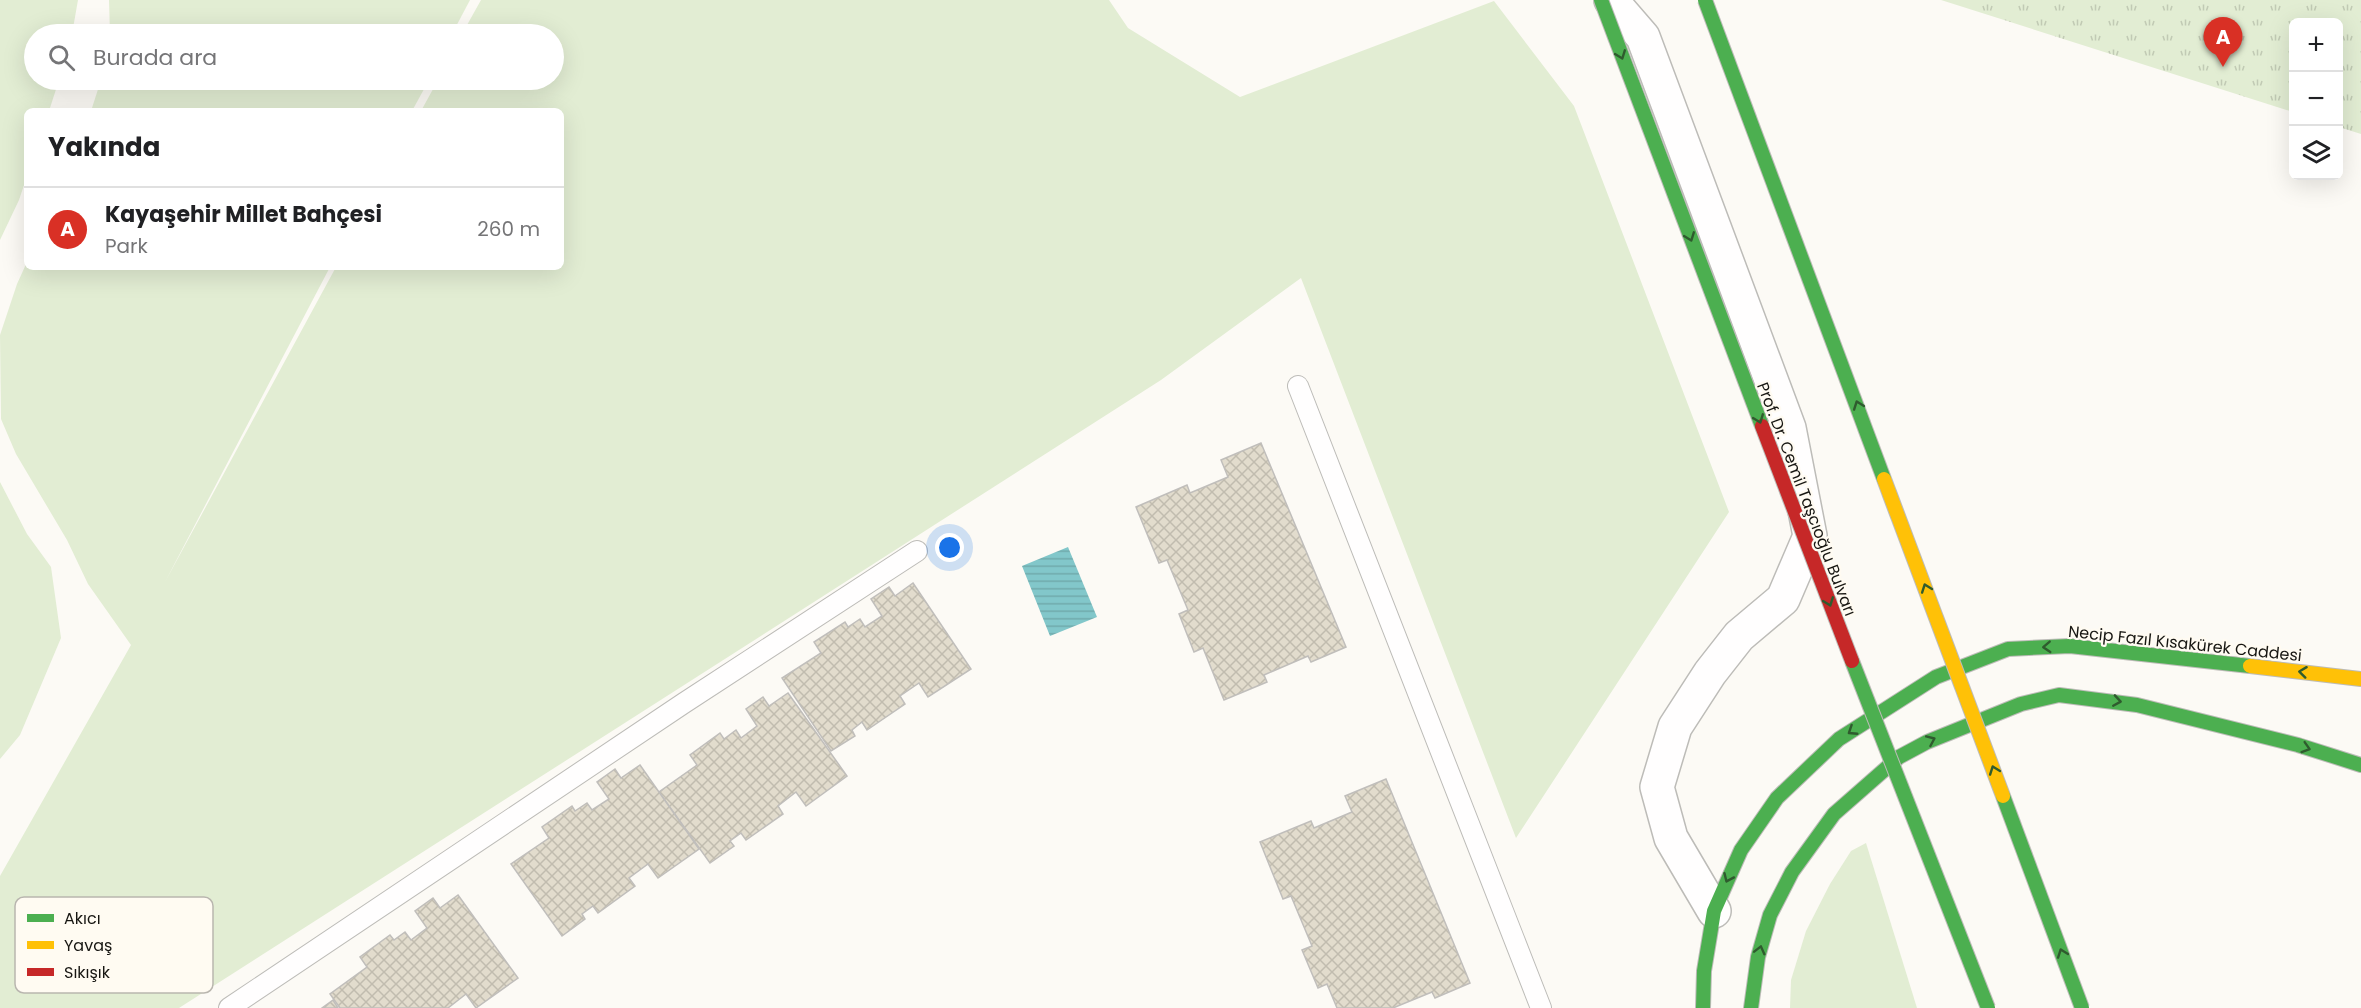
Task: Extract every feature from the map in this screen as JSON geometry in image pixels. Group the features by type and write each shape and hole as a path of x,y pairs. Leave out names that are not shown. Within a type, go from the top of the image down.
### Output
{"main road":[{"name":"Prof. Dr. Cemil Taşcıoğlu Bulvarı","path":"1600,0 1823,587 1988,1008"},
{"path":"1705,0 2082,1008"},
{"name":"Necip Fazıl Kısakürek Caddesi","path":"1703,1008 1704,971 1714,911 1741,850 1777,798 1839,739 1936,677 2008,649 2070,646 2361,680"},
{"path":"1751,1008 1758,957 1770,915 1792,872 1834,814 1899,757 1927,742 2021,704 2059,694 2137,705 2298,745 2361,765"}],"street":[{"path":"1611,0 1643,37 1785,417 1810,536 1783,598 1739,636 1710,673 1675,727 1656,787 1671,838 1714,911"}],"lane":[{"path":"1298,386 1541,1008"},
{"path":"229,1008 916,551"}],"green space":[{"path":"0,0 78,0 74,24 24,24 24,90 56,90 50,108 24,108 24,185 0,240"},
{"path":"109,0 470,0 457,24 110,24"},
{"path":"481,0 1109,0 1128,28 1240,97 1494,1 1574,106 1729,512 1516,838 1301,278 1161,380 213,986 213,897 15,897 15,993 202,993 179,1008 0,1008 0,876 131,645 88,584 67,540 16,454 1,419 0,335 24,269 328,270 165,582 334,270 564,270 564,108 423,108 433,90 564,90 564,24 468,24"},
{"path":"1941,0 2361,0 2361,134 2343,128 2343,18 2289,18 2289,111"},
{"path":"98,90 424,90 414,108 92,108"},
{"path":"0,482 27,534 51,567 61,638 20,735 0,759"},
{"path":"1866,843 1917,1008 1790,1008 1791,980 1806,931 1830,884 1851,851"}],"water":[{"path":"1068,547 1097,617 1050,636 1022,566"}],"building":[{"path":"1261,443 1346,647 1311,662 1308,656 1264,675 1267,682 1224,700 1203,648 1194,652 1179,614 1188,610 1167,560 1159,563 1136,507 1187,485 1190,493 1228,477 1221,460"},
{"path":"913,583 971,669 928,697 919,683 900,696 905,704 867,730 862,722 852,730 855,736 831,751 782,678 821,653 814,642 845,622 848,627 860,619 865,627 882,616 871,599 889,587 895,596"},
{"path":"788,693 847,776 806,806 796,792 778,806 783,814 746,840 741,833 730,841 734,846 710,863 659,792 697,765 690,755 720,733 724,739 736,730 741,738 757,726 746,709 763,697 769,706"},
{"path":"640,765 699,849 658,878 648,864 629,878 635,886 598,913 593,906 582,914 585,919 562,936 511,864 549,838 542,827 572,806 575,811 587,803 592,810 609,799 597,782 615,769 621,778"},
{"path":"1386,779 1470,983 1435,998 1432,992 1393,1008 1337,1008 1327,984 1318,988 1302,950 1312,946 1291,896 1283,899 1260,842 1311,821 1314,828 1352,812 1345,796"},
{"path":"458,895 518,978 476,1008 466,994 448,1008 340,1008 330,994 367,967 360,957 390,935 394,940 405,932 411,940 427,928 415,911 433,898 440,908"},
{"path":"333,1000 338,1008 322,1008"}],"traffic: fast":[{"path":"1601,0 1762,426"},
{"path":"1705,0 1884,479"},
{"path":"1703,1008 1704,971 1714,911 1741,850 1777,798 1839,739 1936,677 2008,649 2070,646 2250,666"},
{"path":"1852,661 1988,1008"},
{"path":"1751,1008 1758,957 1770,915 1792,872 1834,814 1899,757 1927,742 2021,704 2059,695 2137,705 2298,745 2361,765"},
{"path":"2003,796 2082,1008"}],"traffic: slow":[{"path":"1884,479 2003,796"},
{"path":"2250,666 2361,679"}],"traffic: jam":[{"path":"1762,426 1852,661"}],"place":[{"name":"Kayaşehir Millet Bahçesi","path":"2223,67"}]}
